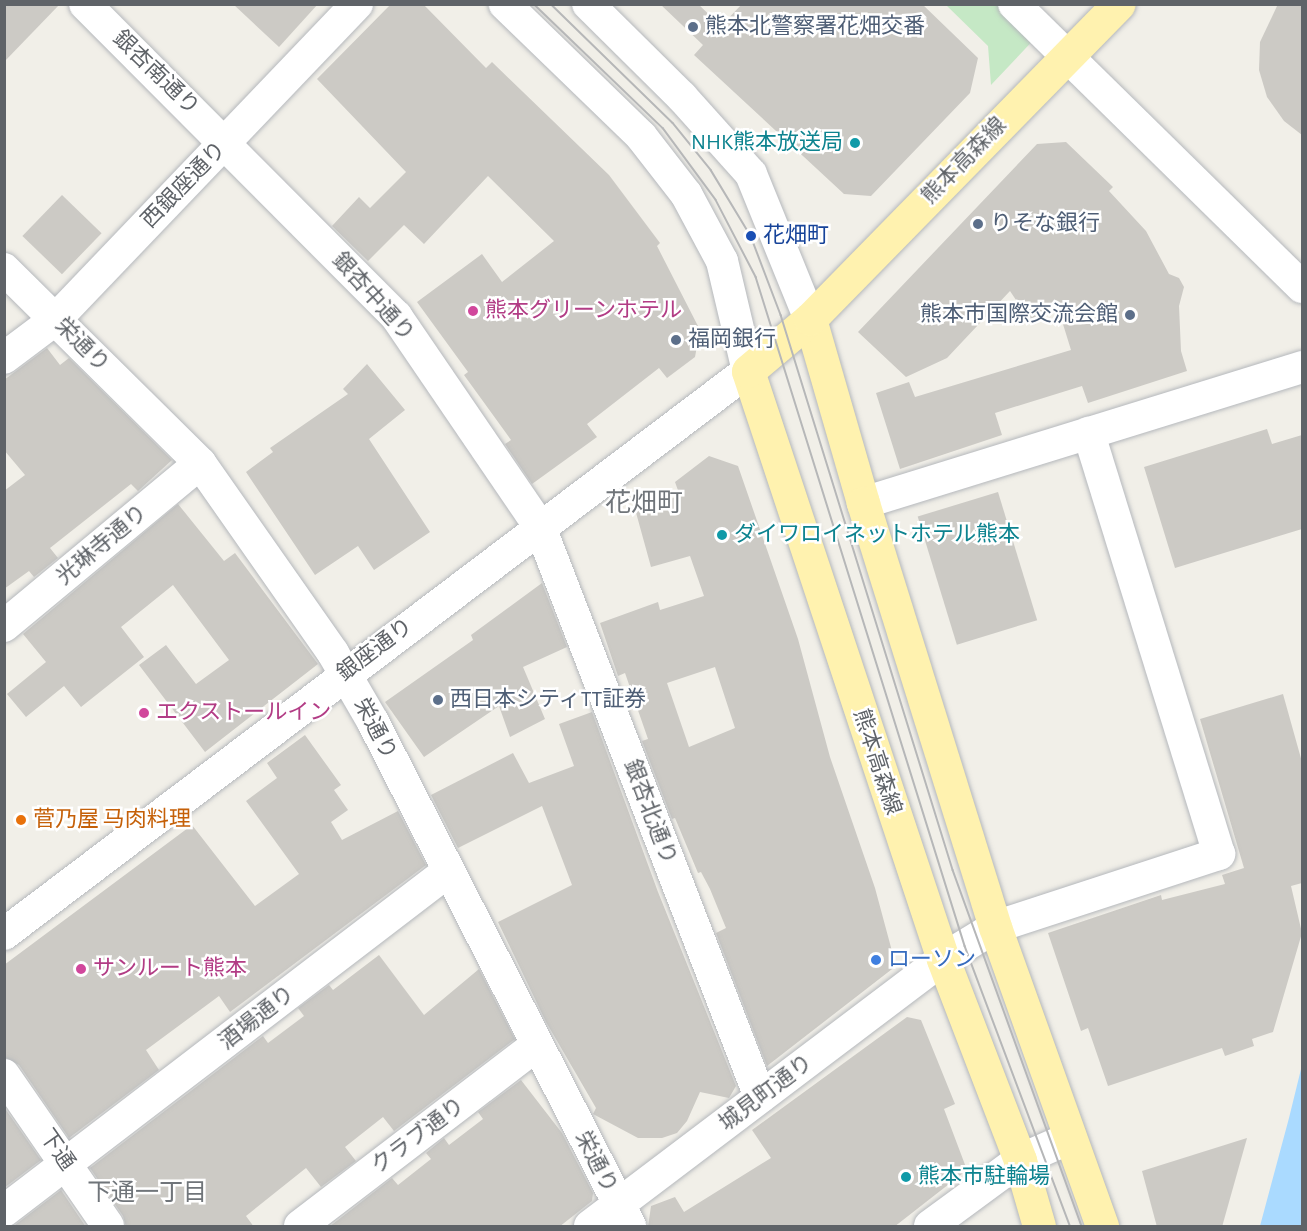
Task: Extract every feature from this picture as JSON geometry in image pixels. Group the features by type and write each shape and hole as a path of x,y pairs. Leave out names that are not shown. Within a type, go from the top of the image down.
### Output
{"main road":[{"name":"熊本高森線","path":"1039,1227 1020,1160 943,959 748,371 810,319 1067,54 1119,4"},
{"path":"810,319 863,503 995,927 1102,1227"}],"street":[{"name":"銀杏南通り","path":"86,4 226,142"},
{"name":"西銀座通り","path":"4,358 56,319 357,4"},
{"path":"505,4 641,136 686,194 722,261 748,371"},
{"path":"588,4 682,97 751,174 810,319"},
{"path":"1014,4 1302,287"},
{"name":"銀杏中通り","path":"226,142 396,316 540,527"},
{"name":"栄通り","path":"4,269 200,463 345,673 624,1216"},
{"path":"863,503 1302,367"},
{"name":"銀座通り","path":"4,934 345,673 748,371"},
{"name":"城見町通り","path":"590,1227 624,1216 760,1097 943,959 995,927 1219,854 1089,433"},
{"name":"光琳寺通り","path":"4,626 200,463"},
{"name":"銀杏北通り","path":"540,527 760,1097"},
{"name":"酒場通り","path":"4,1211 447,872"},
{"name":"クラブ通り","path":"300,1227 537,1045"},
{"name":"下通","path":"4,1075 108,1227"},
{"path":"930,1227 1020,1160 1070,1138"}],"green space":[{"path":"946,5 1014,5 1042,31 991,85 988,46"}],"water":[{"path":"1302,1065 1302,1226 1260,1226 1289,1118"}],"building":[{"path":"4,4 60,4 4,62"},
{"path":"233,4 318,4 279,47"},
{"path":"391,4 423,4 486,68 492,62 609,175 660,243 657,246 700,330 695,357 667,378 659,368 587,424 597,437 532,484 505,444 511,440 464,375 468,372 417,302 482,254 502,282 554,241 488,176 424,244 404,225 368,261 332,226 359,197 370,208 406,172 317,79"},
{"name":"NHK熊本放送局","path":"660,4 698,4 721,26 742,4 922,4 978,58 970,93 871,196 844,194 694,55 703,45"},
{"path":"1278,4 1302,4 1302,135 1284,121 1267,97 1259,70 1260,42"},
{"path":"1066,142 1113,187 1109,191 1146,231 1169,274 1179,278 1184,287 1179,306 1181,351 1187,371 1088,403 1082,386 995,413 1002,435 900,469 876,393 909,382 915,397 1071,350 1058,308 1030,321 1010,291 947,358 906,377 858,332 1037,144"},
{"path":"62,195 102,233 62,274 22,236"},
{"path":"47,348 60,365 69,358 172,460 138,491 131,484 50,548 58,558 34,577 29,571 4,589 4,491 25,475 4,450 4,380"},
{"path":"367,364 405,410 369,439 430,532 374,570 358,546 315,575 246,472 273,452 270,448 348,394 343,389"},
{"path":"1267,429 1272,444 1302,435 1302,529 1175,568 1144,467"},
{"path":"709,456 738,466 798,639 830,757 875,888 896,966 767,1066 716,933 726,928 710,889 701,872 698,873 675,818 672,819 642,741 648,739 625,673 618,676 600,623 658,602 660,610 704,596 690,556 651,567 635,509 680,496 675,482","holes":["715,667 735,728 689,747 667,683"]},
{"path":"998,492 1037,620 957,645 918,517"},
{"path":"178,504 224,561 235,553 318,664 205,752 139,665 166,645 196,684 229,660 173,585 121,627 144,657 81,707 64,686 26,717 7,694 46,662 23,634"},
{"path":"542,583 567,647 523,667 545,719 510,737 499,706 424,757 385,702 473,640 471,635"},
{"path":"1283,694 1302,762 1302,883 1291,886 1302,933 1273,1032 1252,1039 1254,1046 1225,1056 1222,1048 1108,1086 1088,1028 1081,1031 1048,933 1161,895 1162,900 1225,884 1222,875 1244,868 1200,719"},
{"path":"592,712 658,892 736,1086 729,1098 700,1092 687,1121 677,1133 662,1138 638,1138 593,1114 596,1108 546,1022 498,922 572,885 542,806 458,848 431,795 513,753 529,783 574,766 559,724"},
{"path":"305,735 341,785 334,790 348,810 331,822 342,840 398,811 426,865 230,1012 219,996 146,1050 159,1070 69,1138 19,1065 4,1057 4,965 192,825 255,906 299,874 246,801 277,778 267,763"},
{"path":"379,955 424,1015 479,969 515,1039 394,1131 383,1117 345,1147 356,1161 321,1187 306,1168 246,1216 254,1227 126,1227 123,1216 90,1168 263,1036 268,1043 304,1016 298,1008 329,985 333,990"},
{"path":"907,1017 921,1020 955,1104 944,1109 967,1170 894,1227 648,1227 651,1206 675,1197 684,1212 771,1158 752,1130"},
{"path":"521,1080 562,1133 593,1193 592,1201 559,1227 329,1227 392,1178 398,1185 431,1159 426,1153 444,1138 449,1145 483,1119 478,1112"},
{"path":"4,1107 41,1160 4,1188"},
{"path":"1247,1138 1222,1227 1157,1227 1142,1171"},
{"path":"61,1190 86,1227 12,1227 15,1225"}],"tram line":[{"path":"534,4 663,128 716,200 756,277 965,946 1070,1226"},
{"path":"551,4 673,123 711,170 751,236 781,315 953,870 1082,1226"}],"place":[{"name":"熊本北警察署花畑交番","path":"693,27"},
{"name":"NHK熊本放送局","path":"855,143"},
{"name":"りそな銀行","path":"978,224"},
{"name":"花畑町","path":"751,236"},
{"name":"熊本グリーンホテル","path":"473,311"},
{"name":"熊本市国際交流会館","path":"1130,315"},
{"name":"福岡銀行","path":"676,340"},
{"name":"ダイワロイネットホテル熊本","path":"722,535"},
{"name":"西日本シティTT証券","path":"438,700"},
{"name":"エクストールイン","path":"144,713"},
{"name":"菅乃屋 马肉料理","path":"21,820"},
{"name":"ローソン","path":"876,960"},
{"name":"サンルート熊本","path":"81,969"},
{"name":"熊本市駐輪場","path":"906,1177"}],"district":[{"name":"花畑町","path":"644,504"},
{"name":"下通一丁目","path":"147,1194"}]}
